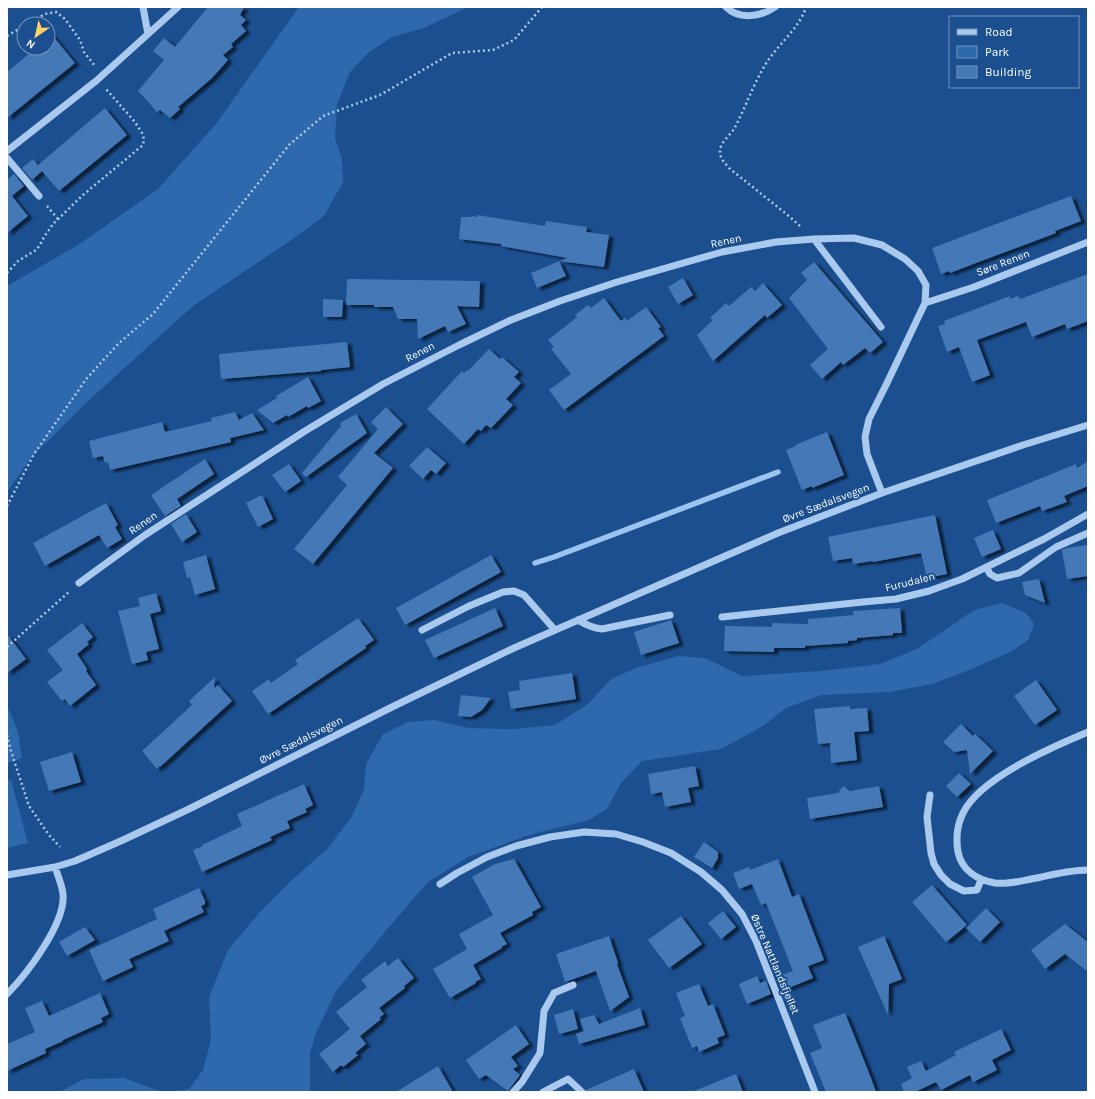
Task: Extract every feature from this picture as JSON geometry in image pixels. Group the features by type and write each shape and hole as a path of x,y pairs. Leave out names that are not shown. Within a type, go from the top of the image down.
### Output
{"street":[{"path":"143,7 148,34"},
{"path":"7,151 96,81 178,7"},
{"path":"726,7 727,9 740,15 753,16 769,11 775,7"},
{"path":"7,158 39,196"},
{"name":"Renen","path":"79,583 146,535 305,431 383,384 459,344 498,326 560,301 617,282 722,252 776,242 854,238 882,245 905,259 918,271 926,286 925,303 869,419 865,437 867,454 882,493"},
{"path":"814,239 881,327"},
{"name":"Søre Renen","path":"925,303 974,287 1088,242"},
{"name":"Øvre Sædalsvegen","path":"7,875 55,868 75,862 189,809 394,706 514,648 778,533 882,493 1024,444 1088,424"},
{"name":"Furudalen","path":"722,617 896,599 928,591 962,579 1044,539 1088,514"},
{"path":"986,567 990,574 997,578 1019,572 1056,547 1088,533"},
{"path":"422,630 469,606 503,592 514,591 524,595 555,630"},
{"path":"578,620 586,625 602,629 670,616"},
{"path":"1088,732 1069,740 996,778 970,802 963,812 957,837 958,853 963,863 971,874 981,880 997,883 1017,882 1077,870 1088,870"},
{"path":"930,795 927,817 931,853 934,864 941,875 950,884 964,891 977,890 981,880"},
{"name":"Østre Nattlandsfjellet","path":"440,884 487,857 516,846 550,837 584,832 616,834 671,853 701,872 722,890 742,914 756,941 815,1092"},
{"path":"7,994 40,954 61,912 63,895 55,868"},
{"path":"513,1092 522,1082 540,1054 544,1011 554,993 573,985"},
{"path":"543,1092 568,1079 582,1092"}],"path":[{"path":"7,506 34,454 87,378 119,343 153,314 289,145 323,116 380,95 452,53 493,50 514,40 542,7"},
{"path":"806,7 804,15 763,68 733,129 722,144 720,151 722,159 729,168 790,217 814,239"},
{"path":"42,16 56,12 65,19 80,40 84,52 96,68"},
{"path":"7,36 16,31"},
{"path":"7,273 18,261 36,250 53,224 98,181 143,144 144,139 142,133 135,122 106,89 96,81"},
{"path":"51,210 58,219"},
{"path":"7,647 79,583"},
{"path":"7,735 29,806 48,835 60,847"}],"green space":[{"path":"299,7 468,7 424,28 392,37 368,53 350,72 337,104 335,138 342,159 343,182 324,216 287,243 193,306 87,402 30,459 7,492 7,286 78,245 158,189 216,124"},
{"path":"1002,603 1026,613 1034,624 1028,640 1012,651 972,669 932,684 890,692 821,695 786,708 763,726 721,749 642,761 621,783 607,809 589,820 529,835 468,857 428,882 336,991 316,1033 310,1053 310,1092 170,1092 189,1089 203,1070 211,1040 209,997 228,950 260,912 291,881 328,848 351,818 364,790 366,764 383,734 408,722 434,720 469,728 515,729 555,725 588,704 611,679 636,668 678,656 705,658 742,676 822,671 880,664 917,649 974,610"},
{"path":"7,705 18,732 22,758 7,763"},
{"path":"11,780 28,843 7,848 7,781"},
{"path":"124,1078 162,1092 59,1092 84,1079"}],"building":[{"path":"208,7 244,7 240,15 246,20 241,25 246,31 231,44 233,47 223,55 228,60 212,78 178,107 180,109 170,118 160,110 157,112 138,91 164,60 153,51 164,38 175,47"},
{"path":"56,40 75,63 7,118 7,72 26,56 56,56"},
{"path":"105,108 127,135 59,191 42,171 32,180 22,168 33,159 38,165"},
{"path":"14,174 24,186 12,196 28,216 7,233 7,180"},
{"path":"1071,196 1081,221 1055,231 1056,233 950,273 949,271 941,274 932,248"},
{"path":"477,215 545,226 546,221 587,227 586,232 609,235 604,267 560,261 567,258 501,246 501,244 459,239 461,217 477,217"},
{"path":"559,261 566,276 537,288 531,273"},
{"path":"814,262 883,342 870,353 865,348 843,365 841,362 822,379 810,365 828,349 789,298 807,280 801,273"},
{"path":"1088,274 1088,321 1067,329 1065,324 1032,337 1026,322 977,340 990,375 972,382 959,347 947,352 938,326 945,324 944,321 1010,296 1010,299 1018,296 1020,299"},
{"path":"683,278 693,295 678,304 668,287"},
{"path":"347,279 480,281 479,307 457,306 466,324 448,332 445,326 418,339 417,319 398,319 393,307 346,305"},
{"path":"763,283 782,305 767,318 765,315 713,361 697,335 713,320 710,318 726,303 729,306 751,287 755,291"},
{"path":"604,298 621,321 625,318 627,321 646,307 661,327 658,328 664,336 564,410 549,390 571,374 551,349 554,347 548,340 577,317 575,315 588,305 591,308"},
{"path":"323,299 343,300 342,317 323,317"},
{"path":"347,342 350,367 321,371 221,379 219,354"},
{"path":"489,349 500,359 502,357 519,372 514,377 521,383 506,399 513,405 491,428 486,425 481,431 478,429 464,444 427,409 462,371 464,373 467,370 468,371"},
{"path":"308,377 321,401 308,408 307,406 288,417 287,415 273,423 257,410 277,398 276,396"},
{"path":"386,407 403,424 374,453 393,468 313,564 294,549 347,485 338,477 378,429 371,422"},
{"path":"235,412 239,420 252,413 264,430 230,438 231,442 110,470 108,462 105,463 103,456 93,458 89,441 162,422 165,432 212,421 211,418"},
{"path":"356,414 367,433 306,477 302,473 341,426 340,423"},
{"path":"827,432 844,475 812,488 812,486 802,490 786,450"},
{"path":"427,447 446,463 436,474 431,470 423,479 409,466"},
{"path":"205,459 214,474 177,499 181,506 165,516 151,495"},
{"path":"1088,461 1088,486 1064,496 1067,502 1042,511 1040,506 996,523 987,500 1076,464 1077,468"},
{"path":"289,464 301,481 285,492 272,475"},
{"path":"262,495 273,519 258,527 246,503"},
{"path":"106,503 118,525 115,527 122,539 107,548 99,535 45,566 33,543"},
{"path":"186,514 197,532 182,542 171,524"},
{"path":"935,515 947,574 927,578 921,553 873,562 853,564 852,558 833,561 828,537"},
{"path":"993,530 1001,549 982,557 974,538"},
{"path":"1087,545 1088,576 1067,579 1062,550"},
{"path":"206,555 215,589 195,595 190,577 187,578 183,562"},
{"path":"491,555 501,572 405,625 396,608"},
{"path":"1039,579 1045,603 1025,595 1022,582"},
{"path":"156,593 161,611 150,614 159,649 146,652 148,660 132,664 118,611 140,606 138,598"},
{"path":"495,608 503,626 434,658 425,640"},
{"path":"900,608 902,633 857,638 857,640 848,641 848,643 805,646 805,648 774,648 774,652 724,651 725,626 772,627 772,623 808,624 808,619 854,615 853,611"},
{"path":"358,618 374,640 365,646 366,648 268,714 252,691 269,679 271,683 298,664 295,660"},
{"path":"671,620 679,643 641,655 634,632"},
{"path":"82,623 93,637 87,642 89,644 77,654 87,669 86,671 96,685 70,706 65,699 62,701 47,682 63,670 47,650"},
{"path":"7,634 26,659 7,673"},
{"path":"572,673 576,699 511,709 508,692 520,690 519,681"},
{"path":"215,677 214,688 218,685 232,701 157,769 142,751 192,705 189,701"},
{"path":"1036,680 1057,710 1035,725 1014,696"},
{"path":"461,695 491,698 482,710 471,717 458,716"},
{"path":"850,706 850,709 867,708 869,731 854,732 857,760 831,763 830,743 818,744 814,709"},
{"path":"961,724 973,736 975,734 993,751 970,774 967,750 954,752 943,742"},
{"path":"72,752 81,782 49,791 40,762"},
{"path":"695,766 699,786 688,788 691,802 665,807 662,792 651,794 648,774"},
{"path":"959,773 971,784 957,797 946,786"},
{"path":"304,784 313,805 305,809 307,812 287,821 290,828 270,837 272,840 202,872 193,850 242,826 237,814"},
{"path":"843,786 850,791 879,786 883,807 810,819 807,798 838,793"},
{"path":"704,842 718,852 718,858 712,868 694,857"},
{"path":"514,859 541,907 532,912 533,915 500,933 507,944 473,965 481,979 450,998 433,969 467,949 459,934 493,915 472,877 495,864"},
{"path":"778,859 792,897 799,894 824,960 808,966 813,978 781,991 776,977 793,971 766,903 761,905 752,884 739,889 733,873 749,867 750,870"},
{"path":"932,885 967,925 946,942 912,902"},
{"path":"199,888 205,901 205,904 201,906 204,912 164,931 169,941 129,959 133,967 103,981 89,950 157,919 153,909"},
{"path":"986,908 1000,922 980,942 966,928"},
{"path":"723,911 736,927 721,939 708,923"},
{"path":"681,916 702,944 669,968 648,940"},
{"path":"1065,924 1088,942 1088,972 1065,954 1045,969 1031,950"},
{"path":"85,927 95,940 67,956 59,942"},
{"path":"609,936 629,997 610,1011 596,971 565,982 556,954"},
{"path":"884,936 902,979 889,984 888,1015 858,947"},
{"path":"398,958 414,978 404,986 405,988 379,1008 384,1014 379,1018 381,1019 360,1036 366,1044 355,1053 358,1055 343,1067 341,1065 333,1072 319,1054 350,1029 336,1012 367,987 361,980 385,961 388,966"},
{"path":"757,976 760,983 766,981 771,994 747,1004 739,984"},
{"path":"699,984 708,1006 713,1004 725,1035 717,1038 719,1043 699,1052 697,1046 692,1048 680,1018 685,1016 676,993"},
{"path":"100,993 109,1014 101,1018 103,1022 45,1049 46,1053 7,1071 7,1044 35,1032 25,1008 42,1001 49,1016"},
{"path":"640,1008 645,1025 579,1044 576,1034 584,1031 580,1019 594,1015 599,1024"},
{"path":"573,1009 578,1029 559,1034 554,1015"},
{"path":"845,1013 876,1092 826,1092 810,1053 822,1048 813,1025"},
{"path":"516,1025 529,1044 511,1057 518,1066 513,1069 520,1075 508,1091 486,1075 479,1079 466,1060"},
{"path":"1001,1029 1011,1050 992,1060 997,1070 973,1082 970,1075 941,1090 936,1082 915,1092 904,1092 901,1084 912,1078 907,1067 921,1061 926,1071 956,1055 954,1052"},
{"path":"438,1066 453,1092 396,1092"},
{"path":"634,1069 644,1092 587,1092 586,1090"},
{"path":"736,1074 743,1092 694,1092 694,1091"}],"waterway":[{"path":"535,563 778,472"}]}
